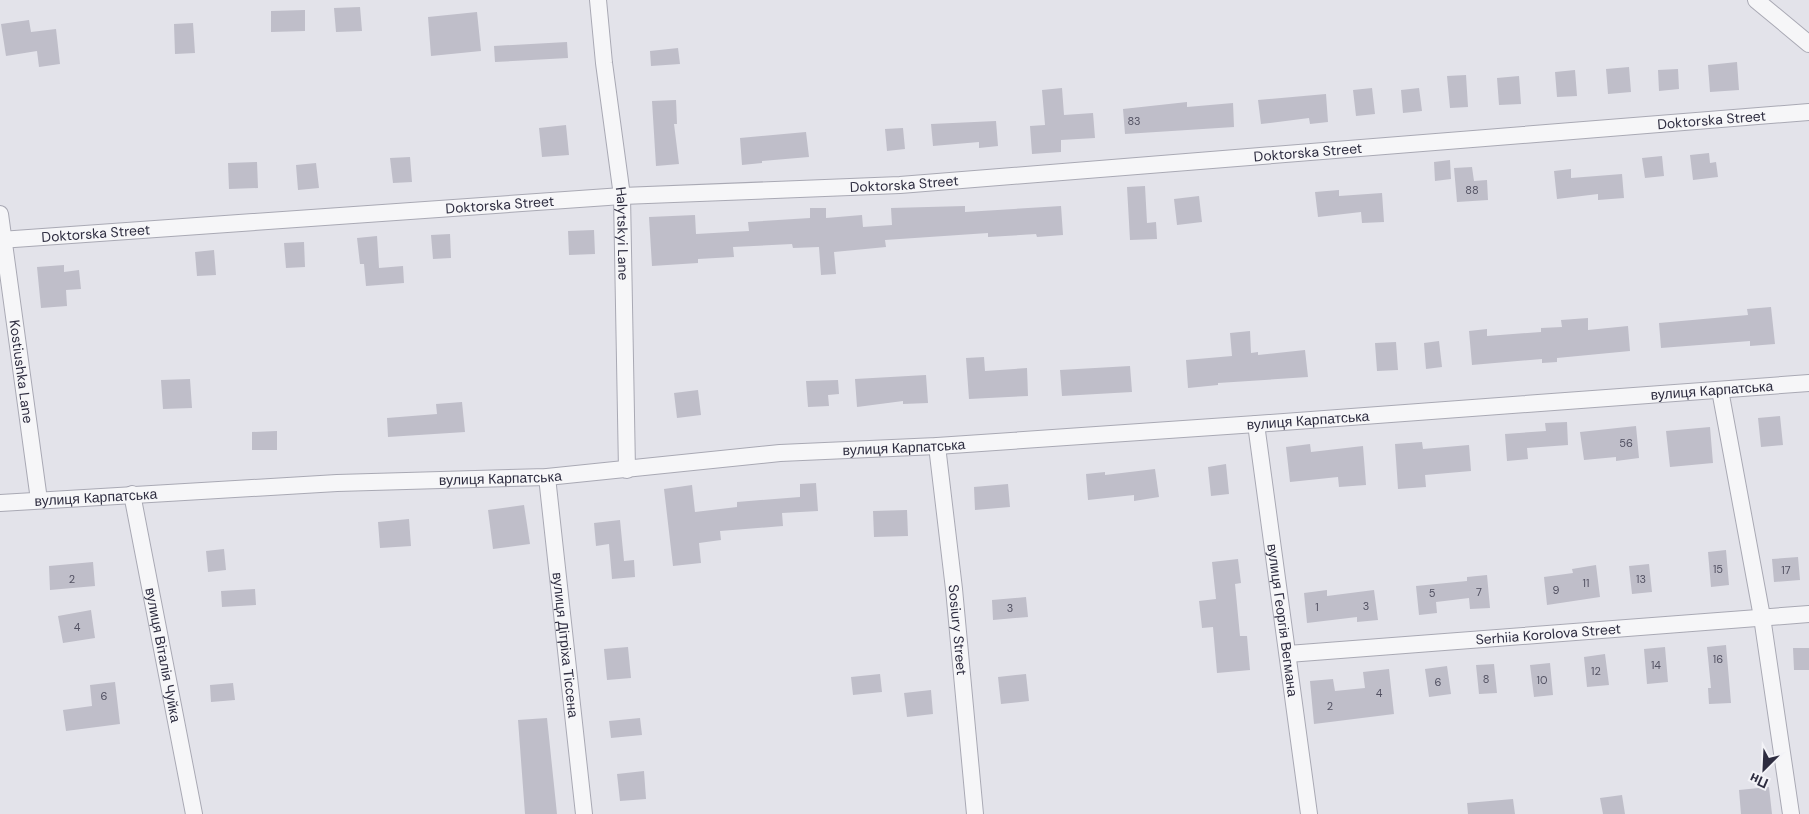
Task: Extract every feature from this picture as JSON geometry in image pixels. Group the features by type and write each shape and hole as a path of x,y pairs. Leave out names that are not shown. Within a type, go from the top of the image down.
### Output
{"street":[{"name":"Halytskyi Lane","path":"598,0 604,63 622,196 627,470"},
{"path":"1756,0 1809,44"},
{"name":"Doktorska Street","path":"2,239 622,196 900,185 1809,112"},
{"name":"Kostiushka Lane","path":"0,214 39,500"},
{"name":"вулиця Карпатська","path":"0,503 337,483 547,477 780,454 937,446 1256,424 1809,383"},
{"path":"1720,390 1762,617 1791,814"},
{"name":"вулиця Георгія Вегмана","path":"1256,424 1310,814"},
{"name":"Sosiury Street","path":"937,446 957,618 975,814"},
{"name":"вулиця Дітріха Тіссена","path":"547,477 584,814"},
{"name":"вулиця Віталія Чуйка","path":"132,494 194,814"},
{"name":"Serhiia Korolova Street","path":"1288,654 1809,614"}],"building":[{"path":"360,7 362,31 336,32 334,8"},
{"path":"305,10 305,31 271,32 271,11"},
{"path":"477,12 481,51 431,56 428,17"},
{"path":"29,20 31,32 56,29 60,64 39,67 37,51 6,56 1,24"},
{"path":"193,23 195,53 175,54 174,24"},
{"path":"567,42 568,58 495,62 494,46"},
{"path":"678,48 680,64 651,66 650,51"},
{"path":"1737,62 1739,90 1710,92 1708,65"},
{"path":"1629,67 1631,92 1608,94 1606,69"},
{"path":"1678,69 1679,89 1659,91 1658,70"},
{"path":"1575,70 1577,96 1557,97 1555,72"},
{"path":"1466,75 1468,107 1450,108 1447,76"},
{"path":"1519,76 1521,104 1499,105 1497,78"},
{"path":"1062,88 1064,115 1093,113 1095,138 1061,140 1061,152 1032,154 1030,126 1045,125 1042,90"},
{"path":"1372,88 1375,114 1356,116 1353,90"},
{"path":"1419,88 1422,111 1403,113 1401,90"},
{"path":"1326,94 1328,122 1310,124 1309,118 1261,124 1258,100"},
{"path":"676,100 677,124 674,124 679,164 656,166 652,101"},
{"path":"1187,102 1187,107 1233,103 1234,127 1125,134 1123,109"},
{"path":"996,121 998,146 979,148 979,142 933,146 931,124"},
{"path":"566,125 569,155 542,157 539,128"},
{"path":"903,128 905,149 887,151 885,129"},
{"path":"806,132 809,157 762,161 762,163 742,165 740,138"},
{"path":"1709,153 1710,163 1716,162 1718,177 1693,180 1690,155"},
{"path":"1662,156 1664,176 1645,178 1642,158"},
{"path":"410,157 412,182 393,183 390,158"},
{"path":"1450,160 1451,179 1435,181 1434,162"},
{"path":"257,162 258,188 229,189 228,163"},
{"path":"316,163 319,188 298,190 296,165"},
{"path":"1472,167 1474,181 1487,180 1488,200 1457,202 1454,168"},
{"path":"1571,169 1571,178 1622,174 1624,198 1598,200 1598,194 1557,199 1554,171"},
{"path":"1145,186 1147,223 1156,222 1157,239 1130,240 1127,187"},
{"path":"1339,190 1339,196 1382,193 1384,222 1362,223 1361,212 1318,217 1315,192"},
{"path":"1199,196 1202,222 1177,225 1174,199"},
{"path":"965,206 965,212 1061,206 1063,235 1037,237 1036,234 988,237 988,233 885,240 886,247 834,252 836,274 821,275 819,247 793,248 792,244 733,247 734,257 698,259 698,263 652,266 649,217 695,215 696,234 749,231 748,222 810,218 810,208 826,208 826,218 862,215 863,227 892,225 891,208"},
{"path":"594,230 595,254 569,255 568,231"},
{"path":"450,234 451,258 433,259 431,235"},
{"path":"377,236 379,268 403,266 404,283 366,286 364,264 360,264 357,238"},
{"path":"304,242 305,267 286,268 284,243"},
{"path":"214,250 216,275 197,276 195,252"},
{"path":"64,265 64,272 79,270 81,289 66,290 67,306 41,308 37,267"},
{"path":"1771,307 1775,344 1750,346 1750,341 1661,348 1659,323 1748,315 1747,309"},
{"path":"1588,318 1588,330 1628,326 1630,351 1557,358 1557,362 1542,363 1542,359 1472,365 1469,331 1487,329 1487,336 1541,332 1541,328 1562,327 1561,320"},
{"path":"1250,331 1251,353 1258,352 1258,355 1305,350 1308,377 1218,383 1218,385 1188,388 1186,360 1232,356 1230,333"},
{"path":"1439,341 1442,367 1426,369 1424,343"},
{"path":"1396,342 1398,370 1377,371 1375,343"},
{"path":"984,357 985,371 1027,368 1028,396 969,399 966,358"},
{"path":"1130,366 1132,392 1062,396 1060,370"},
{"path":"926,375 928,403 903,404 903,401 857,407 855,379"},
{"path":"190,379 192,408 163,409 161,380"},
{"path":"838,380 839,394 828,395 829,406 808,407 806,381"},
{"path":"698,390 701,415 677,418 674,393"},
{"path":"462,402 465,432 388,437 387,418 437,414 436,404"},
{"path":"1780,416 1783,445 1761,447 1758,418"},
{"path":"1567,422 1568,445 1527,448 1528,459 1507,461 1505,434 1546,431 1545,423"},
{"path":"1636,426 1639,458 1616,461 1616,457 1584,460 1580,432"},
{"path":"1710,427 1713,463 1670,467 1666,431"},
{"path":"277,431 277,450 252,450 252,432"},
{"path":"1422,442 1423,449 1469,445 1471,471 1425,475 1426,487 1398,489 1395,444"},
{"path":"1310,444 1311,452 1363,446 1366,485 1339,487 1338,477 1290,482 1286,447"},
{"path":"1226,464 1229,494 1211,496 1208,467"},
{"path":"1155,469 1159,497 1134,501 1134,495 1088,500 1086,474 1105,472 1105,475"},
{"path":"816,483 818,511 782,513 783,526 720,531 721,540 699,543 701,563 673,566 664,489 692,485 695,512 737,507 737,502 800,497 800,484"},
{"path":"1008,484 1010,507 975,510 974,487"},
{"path":"524,505 530,544 493,549 488,510"},
{"path":"907,510 908,536 874,537 873,511"},
{"path":"409,519 411,546 380,548 378,522"},
{"path":"620,520 624,561 634,560 635,577 612,579 609,544 596,546 594,523"},
{"path":"224,549 226,570 208,572 206,551"},
{"path":"1726,550 1729,585 1711,587 1708,552"},
{"path":"1798,557 1800,580 1774,582 1772,559"},
{"path":"1238,559 1241,583 1235,584 1240,636 1247,636 1250,670 1217,673 1213,627 1202,628 1199,601 1216,599 1212,562"},
{"path":"93,562 95,586 50,590 49,566"},
{"path":"1649,564 1652,592 1632,594 1629,566"},
{"path":"1596,565 1600,597 1547,605 1544,577 1573,573 1572,569"},
{"path":"1487,575 1490,608 1470,609 1469,598 1436,602 1437,613 1419,615 1416,586 1467,581 1467,577"},
{"path":"255,589 256,605 222,607 221,591"},
{"path":"1327,590 1327,596 1374,590 1378,620 1357,622 1357,617 1307,623 1304,593"},
{"path":"1026,597 1028,617 993,620 992,600"},
{"path":"91,610 95,638 63,643 58,616"},
{"path":"1726,645 1731,703 1709,704 1708,688 1711,688 1707,647"},
{"path":"628,647 631,678 607,680 604,649"},
{"path":"1665,647 1668,682 1647,684 1644,649"},
{"path":"1793,648 1809,648 1809,670 1794,670"},
{"path":"1605,654 1609,685 1587,687 1584,657"},
{"path":"1550,663 1553,695 1534,697 1530,665"},
{"path":"1494,664 1497,693 1479,694 1476,665"},
{"path":"1447,666 1451,694 1429,697 1425,669"},
{"path":"1389,669 1394,714 1314,724 1310,681 1333,679 1335,691 1365,688 1363,672"},
{"path":"880,674 882,692 853,695 851,677"},
{"path":"1026,674 1029,701 1001,704 998,677"},
{"path":"115,682 120,724 66,731 63,710 92,706 90,685"},
{"path":"233,683 235,700 211,702 210,685"},
{"path":"931,690 933,714 907,717 904,693"},
{"path":"547,718 557,814 525,814 518,720"},
{"path":"640,718 642,735 611,738 609,721"},
{"path":"644,771 646,799 620,801 617,774"},
{"path":"1769,787 1772,814 1741,814 1739,790"},
{"path":"1622,795 1625,814 1603,814 1600,798"},
{"path":"1513,799 1515,814 1468,814 1467,803"}]}
